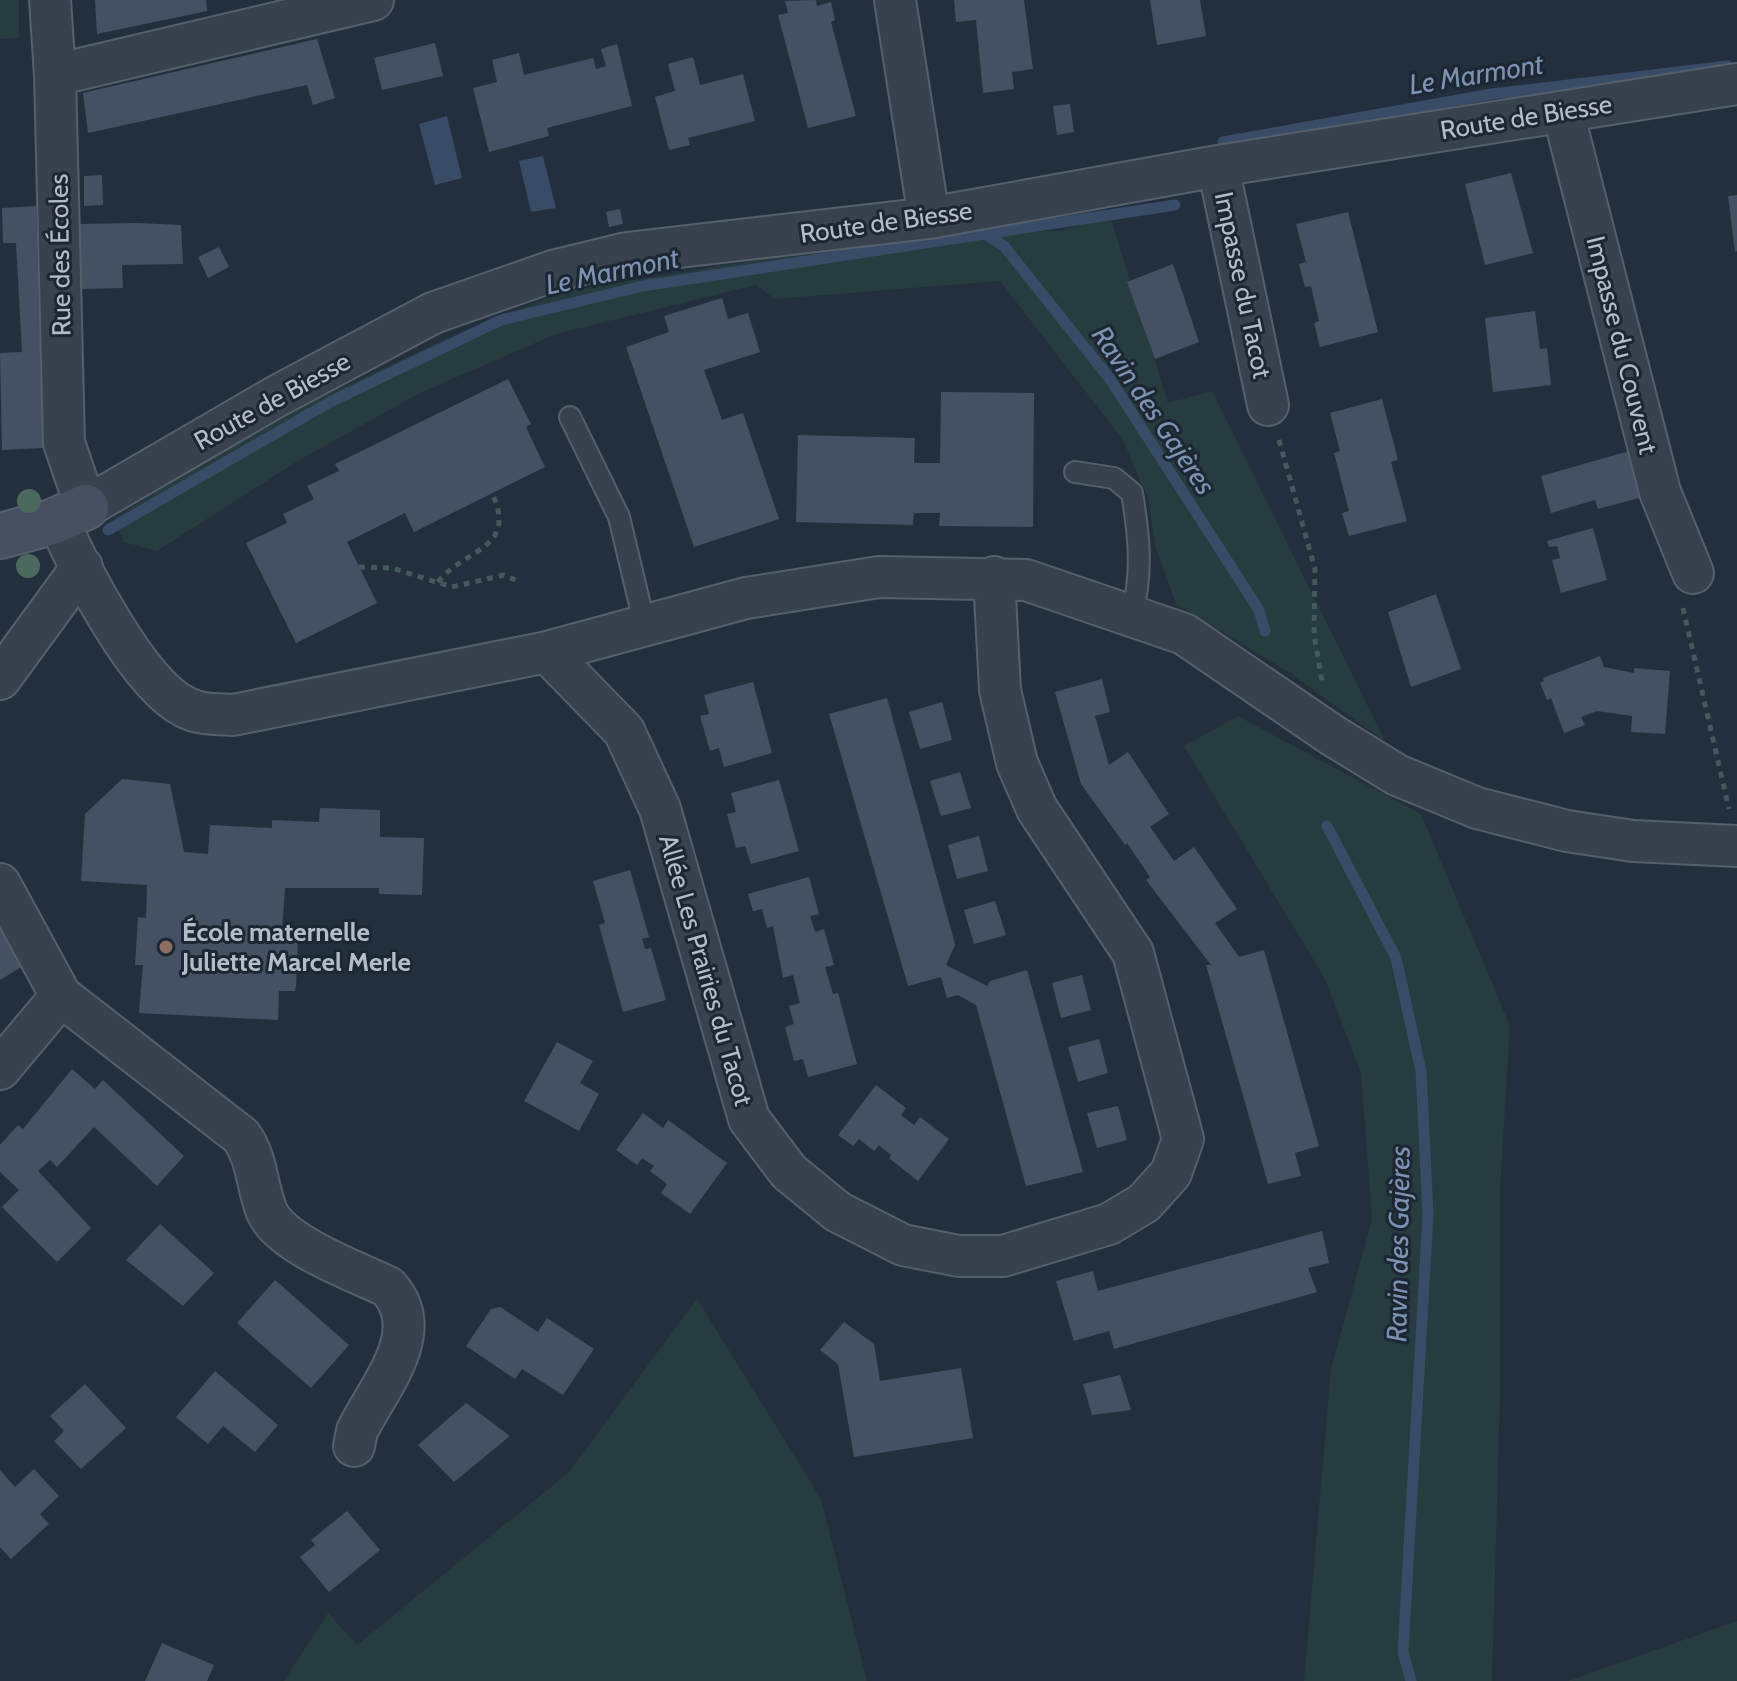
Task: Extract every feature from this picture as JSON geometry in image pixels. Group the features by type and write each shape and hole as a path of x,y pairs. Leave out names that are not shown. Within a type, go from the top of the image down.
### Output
{"street":[{"name":"Rue des Écoles","path":"50,0 55,75 64,443 82,567 143,673 183,707 203,714 233,715 547,652 746,598 879,577 994,577 1026,580 1132,613 1184,634 1332,735 1397,775 1477,808 1567,831 1633,841 1735,835"},
{"path":"55,75 373,0"},
{"path":"895,0 929,218"},
{"name":"Route de Biesse","path":"72,513 277,396 433,313 553,271 627,253 929,218 1218,166 1737,84"},
{"name":"Impasse du Couvent","path":"1563,112 1660,492 1693,573"},
{"name":"Impasse du Tacot","path":"1218,166 1268,405"},
{"path":"0,536 72,513"},
{"path":"0,679 82,567"},
{"name":"Allée Les Prairies du Tacot","path":"547,652 624,731 660,809 749,1119 757,1130 789,1172 838,1212 903,1245 959,1256 1003,1256 1109,1224 1144,1203 1171,1173 1183,1139 1133,953 1044,821 1017,763 1000,690 994,577"},
{"path":"0,884 61,996 241,1136 253,1151 261,1191 277,1229 388,1287 401,1302 405,1341 357,1431 354,1446"},
{"path":"0,1069 61,996"}],"lane":[{"path":"570,417 619,517 645,626"},
{"path":"1075,472 1114,478 1132,493 1139,536 1139,587 1132,613"}],"path":[{"path":"1268,405 1315,569 1314,635 1332,735"},
{"path":"438,582 494,539 501,528 501,511 492,493"},
{"path":"359,567 392,568 452,587 504,575 520,582"},
{"path":"1693,573 1682,602 1735,835"}],"green space":[{"path":"0,0 19,0 19,38 0,39"},
{"path":"1110,216 1168,403 1212,391 1385,741 1287,671 1176,604 1155,545 1148,499 1123,440 1000,281 775,299 756,285 556,334 420,393 296,462 157,551 124,542 113,519 269,422 450,337 566,291 956,228 1060,231"},
{"path":"1238,716 1421,814 1510,1026 1500,1189 1500,1396 1492,1681 1304,1681 1331,1369 1372,1219 1361,1073 1324,977 1184,746"},
{"path":"697,1299 821,1499 867,1681 284,1681 328,1613 357,1645 568,1473"},
{"path":"1737,1621 1737,1681 1568,1681"}],"water":[{"path":"447,116 462,178 435,185 419,124"},
{"path":"543,156 556,208 531,212 519,161"}],"building":[{"path":"95,0 206,0 207,11 97,34"},
{"path":"816,0 817,6 831,2 835,20 831,22 856,116 808,128 778,15 788,13 785,1"},
{"path":"954,0 1024,0 1033,69 1012,72 1014,89 983,93 976,20 956,22"},
{"path":"1150,0 1200,0 1206,36 1157,45"},
{"path":"317,39 335,98 313,105 307,85 88,133 83,93"},
{"path":"435,43 443,76 382,90 374,58"},
{"path":"617,44 632,106 547,128 549,136 489,152 473,88 497,82 492,60 519,53 524,75 593,58 596,69 606,66 601,49"},
{"path":"693,57 700,85 743,74 755,121 688,138 690,145 669,150 655,97 675,91 668,64"},
{"path":"1070,104 1074,132 1057,135 1053,106"},
{"path":"1511,173 1533,253 1485,265 1465,184"},
{"path":"102,175 103,205 84,206 84,176"},
{"path":"1737,195 1737,251 1735,252 1728,196"},
{"path":"36,206 43,448 2,450 0,353 22,352 16,243 3,243 2,208"},
{"path":"620,209 623,224 609,227 606,212"},
{"path":"1348,212 1378,332 1320,347 1314,323 1319,321 1311,286 1305,287 1299,264 1306,262 1296,224"},
{"path":"78,224 181,225 183,264 122,265 123,288 80,289"},
{"path":"219,247 229,267 208,278 198,257"},
{"path":"1173,264 1199,342 1155,359 1127,282"},
{"path":"722,298 728,319 748,313 760,352 704,370 722,420 743,413 779,519 694,547 626,347 669,332 664,316"},
{"path":"1535,311 1540,349 1547,348 1551,385 1493,392 1485,318"},
{"path":"508,379 531,424 526,427 545,467 414,532 405,513 347,542 377,603 296,643 246,543 287,523 283,514 314,499 307,486 339,471 335,464"},
{"path":"941,392 1034,393 1033,527 939,526 940,513 914,513 913,525 796,522 798,435 915,438 914,463 940,463"},
{"path":"1382,399 1398,460 1391,462 1407,521 1349,536 1342,513 1349,511 1334,453 1340,451 1330,413"},
{"path":"1633,450 1643,497 1598,509 1595,500 1551,513 1541,476"},
{"path":"1593,528 1607,580 1561,593 1552,560 1560,558 1557,546 1549,547 1547,541"},
{"path":"1436,594 1461,669 1411,687 1388,612"},
{"path":"1600,656 1604,667 1634,673 1634,668 1670,671 1665,734 1631,732 1632,716 1597,711 1581,717 1585,725 1564,733 1551,698 1547,700 1540,683 1544,681 1543,678"},
{"path":"1102,679 1110,712 1095,716 1109,765 1128,752 1169,814 1150,827 1174,861 1194,847 1237,909 1215,923 1239,957 1264,950 1319,1146 1295,1153 1301,1176 1268,1184 1206,965 1211,965 1146,880 1150,877 1127,843 1125,845 1081,784 1055,692"},
{"path":"753,682 772,753 724,767 719,748 710,751 700,716 709,714 704,695"},
{"path":"887,698 955,945 946,965 987,986 990,981 1027,970 1083,1172 1026,1186 976,1005 958,995 947,998 941,977 908,986 829,714"},
{"path":"942,702 952,740 920,749 909,712"},
{"path":"960,772 971,808 941,816 930,781"},
{"path":"122,779 170,784 184,852 208,854 210,825 272,828 272,820 319,822 320,808 380,810 380,837 424,838 422,895 379,894 379,888 285,888 282,932 288,939 298,939 296,986 295,991 279,991 278,1020 139,1013 143,965 135,965 138,917 146,918 147,885 81,881 85,814"},
{"path":"779,780 799,851 751,864 745,846 736,848 727,814 736,812 731,793"},
{"path":"979,836 988,871 957,879 948,845"},
{"path":"630,870 649,937 642,939 645,949 651,948 666,1000 623,1012 599,925 605,923 593,881"},
{"path":"809,877 819,914 810,916 815,932 824,929 834,965 825,967 833,994 838,993 857,1064 808,1077 803,1059 794,1061 785,1027 794,1024 789,1006 800,1003 793,975 783,978 773,926 767,928 762,909 753,911 748,894"},
{"path":"995,901 1006,935 974,944 964,910"},
{"path":"0,927 23,966 0,980"},
{"path":"1082,975 1091,1010 1061,1018 1052,983"},
{"path":"1099,1039 1108,1073 1078,1082 1068,1047"},
{"path":"557,1042 593,1061 580,1083 599,1094 579,1131 524,1101"},
{"path":"72,1069 95,1089 103,1080 184,1156 157,1186 94,1127 57,1167 50,1160 38,1171 91,1228 57,1262 2,1207 19,1190 0,1172 0,1145 18,1125 23,1129"},
{"path":"876,1085 906,1108 901,1115 914,1125 920,1117 949,1139 918,1181 889,1158 891,1155 879,1145 874,1151 859,1139 853,1146 838,1135"},
{"path":"1118,1106 1127,1140 1097,1148 1087,1113"},
{"path":"643,1113 663,1128 668,1120 727,1163 690,1214 661,1193 667,1184 650,1171 654,1166 642,1158 637,1165 616,1150"},
{"path":"160,1224 214,1273 183,1306 126,1260"},
{"path":"1322,1231 1329,1263 1308,1268 1317,1292 1114,1349 1109,1331 1074,1341 1056,1281 1093,1271 1098,1291"},
{"path":"275,1280 349,1345 311,1388 237,1323"},
{"path":"500,1307 538,1332 547,1318 594,1349 563,1395 522,1369 515,1379 466,1346 491,1309"},
{"path":"844,1322 874,1344 880,1381 961,1368 973,1438 854,1457 838,1364 820,1350"},
{"path":"215,1371 278,1425 255,1452 223,1426 208,1444 176,1417"},
{"path":"1120,1375 1131,1410 1092,1415 1083,1384"},
{"path":"85,1384 126,1428 81,1469 54,1441 64,1431 50,1416"},
{"path":"466,1403 510,1436 454,1482 418,1445"},
{"path":"34,1469 59,1496 40,1514 49,1524 11,1559 0,1547 0,1470 15,1487"},
{"path":"347,1511 380,1550 329,1592 300,1557 315,1545 311,1540"},
{"path":"162,1643 214,1665 207,1681 145,1681"}],"waterway":[{"name":"Le Marmont","path":"1223,142 1492,94 1728,66"},
{"name":"Le Marmont","path":"108,530 330,402 501,320 643,286 1175,205"},
{"name":"Ravin des Gajères","path":"982,232 1004,246 1110,379 1259,610 1265,631"},
{"name":"Ravin des Gajères","path":"1327,826 1396,958 1421,1071 1428,1215 1403,1652 1411,1681"}],"place":[{"name":"École maternelle Juliette Marcel Merle","path":"166,947"}]}
